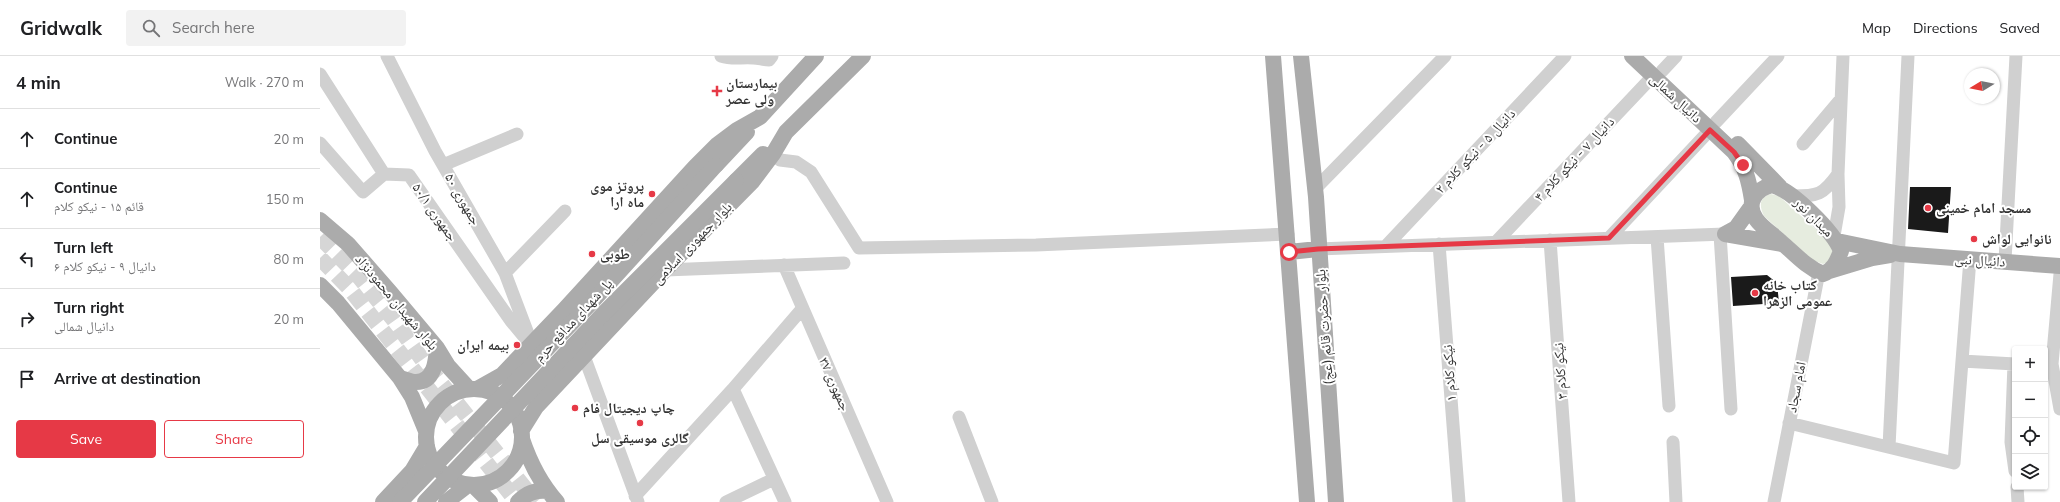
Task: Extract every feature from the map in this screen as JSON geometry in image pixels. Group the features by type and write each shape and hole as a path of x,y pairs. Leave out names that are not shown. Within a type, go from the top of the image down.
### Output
{"main road":[{"path":"392,501 412,471 427,439 431,415 437,406 457,392 473,389 502,375 700,161 717,145 737,130 760,117 816,56"},
{"name":"بلوار جمهوری اسلامی","path":"522,435 536,407 665,270 752,182 773,154 786,132 863,56"},
{"name":"بلوار حضرت قائم (عج)","path":"1273,56 1288,234 1307,502"},
{"name":"بلوار حضرت قائم (عج)","path":"1301,56 1315,189 1336,502"},
{"name":"دانیال شمالی","path":"1632,56 1657,73 1713,126 1787,191"},
{"name":"دانیال شمالی","path":"1647,56 1657,73"},
{"name":"پل شهدای مدافع حرم","path":"392,501 590,304 760,117"},
{"name":"دانیال شمالی","path":"1713,126 1743,165 1748,177 1752,204"},
{"name":"پل شهدای مدافع حرم","path":"425,502 604,313 786,132"},
{"name":"میدان نور","path":"1722,234 1736,228 1752,204 1756,192 1763,187 1772,185 1787,191 1835,238 1841,251 1836,264 1824,272"},
{"path":"1752,204 1756,219 1811,269 1824,272"},
{"name":"بلوار شهیدان محمودنژاد","path":"320,220 348,244 437,348 448,366 473,389"},
{"path":"1722,234 1783,244"},
{"name":"دانیال نبی","path":"1835,238 1900,254 2060,266"},
{"path":"1289,252 1318,249"},
{"name":"دانیال نبی","path":"1824,272 1872,258 1900,254"},
{"path":"320,285 338,303 400,378 412,397 427,439 432,460 438,469 446,477 471,485 490,502"},
{"path":"400,378 416,382 431,374 436,365 437,348"},
{"path":"502,375 514,395 524,404 536,407"},
{"path":"473,389 494,393 513,409 519,420 522,435 533,468 552,496"},
{"path":"446,502 471,485 490,482 502,476 511,468 518,457 522,435"},
{"path":"518,502 523,497 535,490 552,496"}],"street":[{"name":"جمهوری ۵۰","path":"387,56 443,165 505,273 523,319 531,345"},
{"path":"721,56 731,60 754,58 769,60 772,56"},
{"path":"1315,189 1445,56"},
{"name":"دانیال ۵ - نیکو کلام ۲","path":"1386,246 1565,56"},
{"name":"دانیال ۷ - نیکو کلام ۴","path":"1496,242 1657,73 1676,56"},
{"path":"1609,238 1778,56"},
{"path":"1835,238 1839,207 1838,174 1843,56"},
{"path":"1889,447 1900,254 1908,56"},
{"path":"2005,261 2016,56"},
{"path":"320,74 384,174 364,192 320,143"},
{"path":"1803,144 1841,99"},
{"path":"443,165 517,134"},
{"path":"773,154 780,160 796,162 811,172 859,248 1036,245 1288,234"},
{"name":"جمهوری ۵۰/۱","path":"384,174 409,175 511,321 531,345"},
{"path":"1787,191 1811,196 1822,193 1838,174"},
{"path":"505,273 565,211"},
{"path":"1318,249 1722,234 1731,409"},
{"path":"1657,237 1669,406"},
{"name":"نیکو کلام ۳","path":"1550,240 1569,502"},
{"name":"نیکو کلام ۱","path":"1439,244 1459,502"},
{"path":"1789,423 1954,463 1970,259"},
{"path":"665,270 844,263"},
{"name":"جمهوری ۳۷","path":"784,265 886,502"},
{"name":"امام سجاد","path":"1774,502 1789,423 1824,272"},
{"path":"2060,274 2048,364 2060,408"},
{"path":"584,356 637,499 802,309"},
{"path":"1962,361 2012,364"},
{"path":"2013,382 2011,442 2013,454"},
{"path":"732,389 785,502"},
{"path":"959,417 992,502"},
{"path":"1673,442 1676,502"},
{"path":"726,502 774,479"},
{"path":"2018,490 2018,502"}],"shaded area":[{"path":"1771,194 1779,196 1831,243 1834,251 1829,262 1823,264 1812,260 1764,216 1761,209 1761,202 1764,197"}],"building":[{"name":"مسجد امام خمینی","path":"1910,187 1951,187 1948,233 1908,229"},
{"name":"کتاب خانه عمومی الزهرا","path":"1767,275 1777,283 1779,303 1733,306 1731,277"}],"tunnel":[{"path":"320,237 360,278 394,320 424,362 536,502"},
{"path":"320,258 350,289 517,502"}],"place":[{"name":"بیمارستان ولی عصر","path":"717,91"},
{"name":"پروتز موی ماه ارا","path":"652,194"},
{"name":"مسجد امام خمینی","path":"1928,208"},
{"name":"نانوایی لواش","path":"1974,239"},
{"name":"طوبی","path":"592,254"},
{"name":"کتاب خانه عمومی الزهرا","path":"1755,293"},
{"name":"بیمه ایران","path":"517,345"},
{"name":"چاپ دیجیتال فام","path":"575,408"},
{"name":"گالری موسیقی سل","path":"640,423"}],"route":[{"path":"1289,252 1318,249 1609,238 1710,130 1734,152 1743,165"}]}
